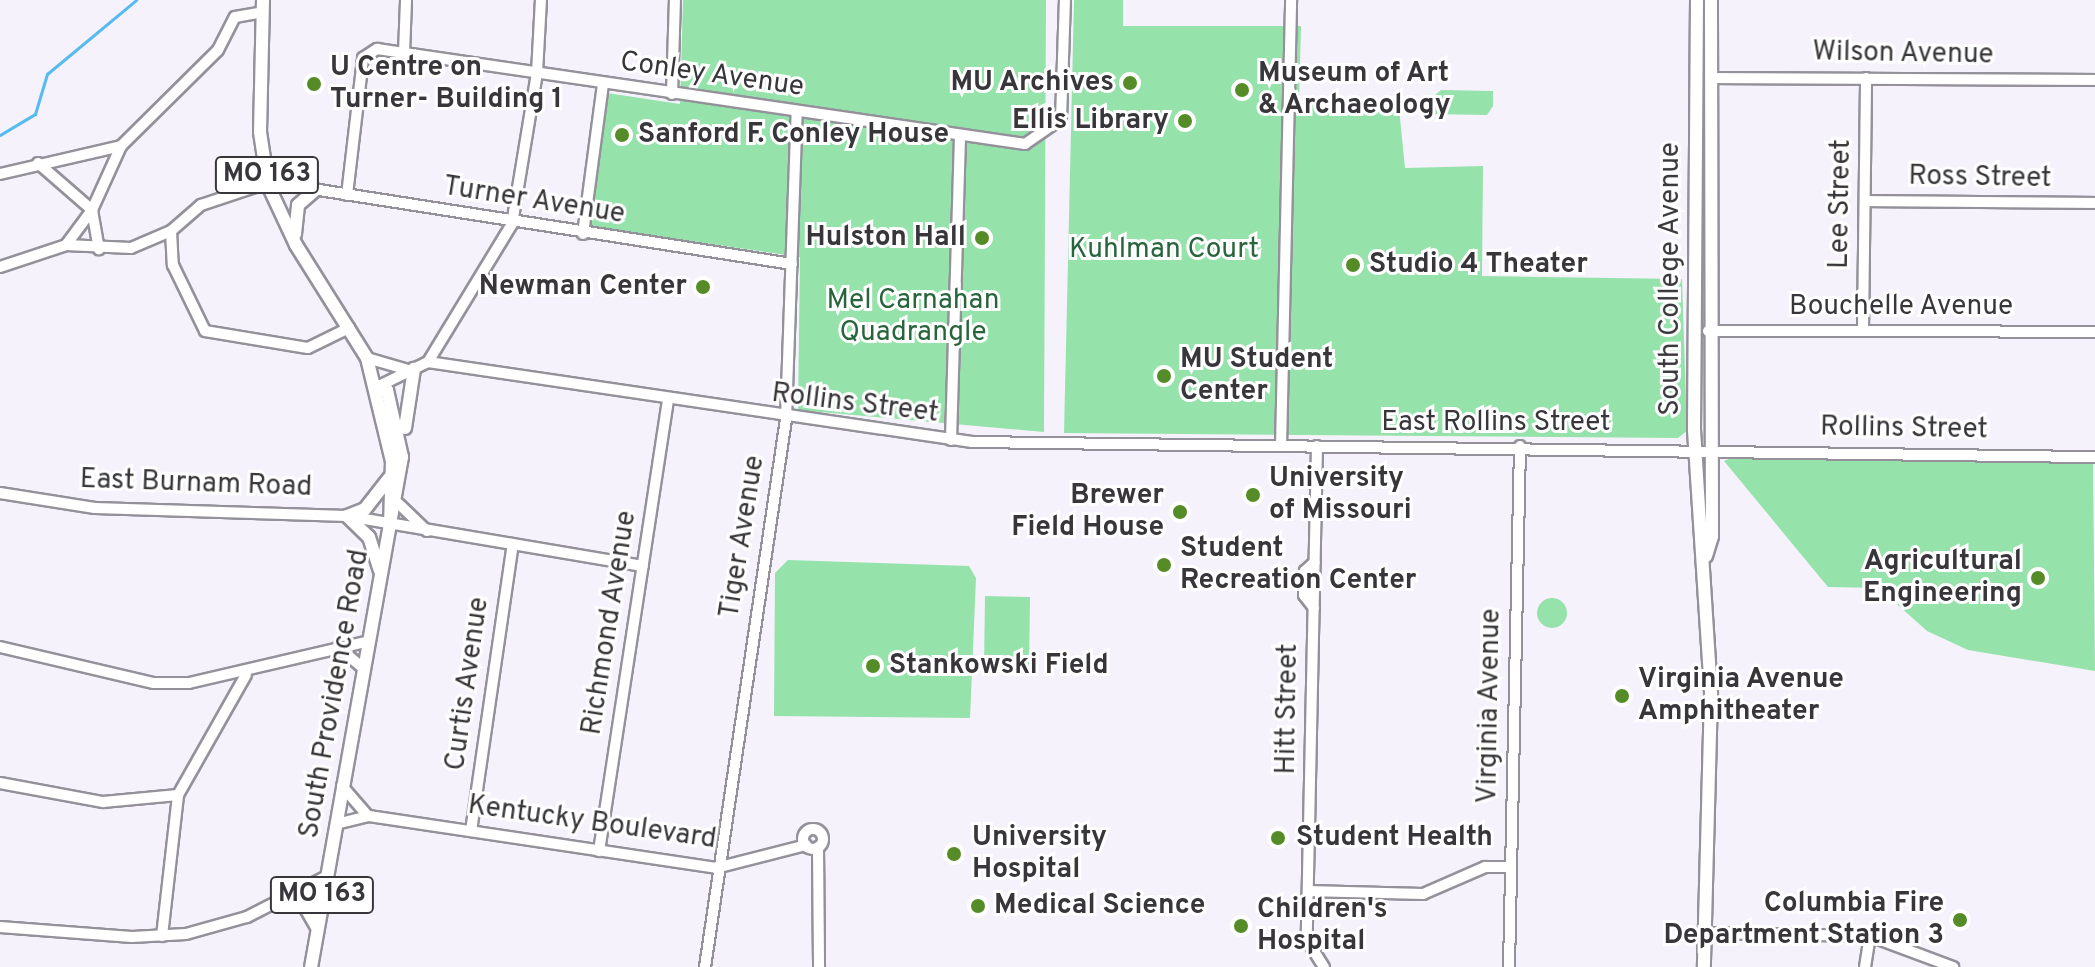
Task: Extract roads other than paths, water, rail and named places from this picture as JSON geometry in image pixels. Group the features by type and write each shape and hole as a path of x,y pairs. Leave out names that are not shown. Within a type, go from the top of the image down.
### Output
{"main road":[{"name":"South College Avenue","path":"1697,0 1695,450 1697,535 1706,556"},
{"name":"South College Avenue","path":"1704,967 1706,556 1711,450 1708,331 1711,0"},
{"name":"South Providence Road","path":"262,6 260,132 268,185 296,245 367,358 379,386 399,504 390,524"},
{"path":"296,245 298,205 315,190"},
{"path":"381,574 369,537 347,516 370,505 409,459 402,408 414,369"},
{"name":"South Providence Road","path":"311,967 390,524 396,474"},
{"path":"287,897 303,903 317,928"}],"street":[{"path":"404,53 406,0"},
{"path":"379,386 428,362 512,224 537,73 541,0"},
{"path":"672,94 675,0"},
{"name":"Conley Avenue","path":"347,195 363,58 377,49 960,136 1040,140 1064,106 1065,0"},
{"path":"1281,446 1291,0"},
{"path":"66,245 92,210 121,146 218,50 235,17 262,6"},
{"name":"Wilson Avenue","path":"1711,78 2095,80"},
{"name":"Lee Street","path":"1863,330 1866,78"},
{"path":"583,234 603,84"},
{"name":"Tiger Avenue","path":"705,967 716,868 786,419 797,111"},
{"path":"951,440 960,136"},
{"path":"0,174 121,146"},
{"path":"38,163 92,210 99,249"},
{"path":"0,267 66,245 99,249 131,248 171,231 201,205 268,185"},
{"name":"Turner Avenue","path":"268,185 792,264"},
{"name":"Ross Street","path":"1865,201 2095,203"},
{"path":"171,231 173,265 205,331 308,348 349,328"},
{"name":"Bouchelle Avenue","path":"1708,331 2095,332"},
{"path":"367,358 414,369"},
{"name":"Rollins Street","path":"428,362 668,402 951,440 1281,446"},
{"name":"Richmond Avenue","path":"599,851 668,402"},
{"name":"East Rollins Street","path":"1281,446 1711,450"},
{"name":"Hitt Street","path":"1317,446 1308,947 1324,967"},
{"name":"Virginia Avenue","path":"1509,967 1520,446"},
{"name":"Rollins Street","path":"1711,450 2095,457"},
{"name":"East Burnam Road","path":"0,493 95,508 347,516 429,533 643,566"},
{"path":"399,504 429,533"},
{"name":"Curtis Avenue","path":"471,831 513,544"},
{"path":"0,647 154,683 246,675 338,647 369,641"},
{"path":"338,647 364,669"},
{"path":"162,936 178,795 246,675"},
{"path":"0,783 103,802 178,795"},
{"path":"342,786 369,816"},
{"name":"Kentucky Boulevard","path":"336,824 369,816 716,868 806,845"},
{"path":"818,847 806,845 805,834 815,829 823,838 818,847 819,967"},
{"path":"1308,891 1423,894 1485,867 1511,867"},
{"path":"0,927 162,936 226,924 325,877"},
{"path":"1705,933 1870,936 1953,967"},
{"path":"1865,967 1870,936"}],"waterway":[{"path":"0,135 35,114 47,74 136,0"}],"place":[{"name":"MU Archives","path":"1130,83"},
{"name":"U Centre on Turner- Building 1","path":"314,84"},
{"name":"Museum of Art & Archaeology","path":"1242,90"},
{"name":"Ellis Library","path":"1185,121"},
{"name":"Sanford F. Conley House","path":"622,135"},
{"name":"Hulston Hall","path":"982,238"},
{"name":"Studio 4 Theater","path":"1353,265"},
{"name":"Newman Center","path":"703,287"},
{"name":"MU Student Center","path":"1164,376"},
{"name":"University of Missouri","path":"1253,495"},
{"name":"Brewer Field House","path":"1180,512"},
{"name":"Student Recreation Center","path":"1164,565"},
{"name":"Agricultural Engineering","path":"2038,578"},
{"name":"Stankowski Field","path":"873,666"},
{"name":"Virginia Avenue Amphitheater","path":"1622,696"},
{"name":"Student Health","path":"1278,838"},
{"name":"University Hospital","path":"954,854"},
{"name":"Medical Science","path":"978,906"},
{"name":"Columbia Fire Department Station 3","path":"1960,920"},
{"name":"Children's Hospital","path":"1241,926"}],"park label":[{"name":"Kuhlman Court","path":"1164,250"},
{"name":"Mel Carnahan Quadrangle","path":"913,317"}]}
